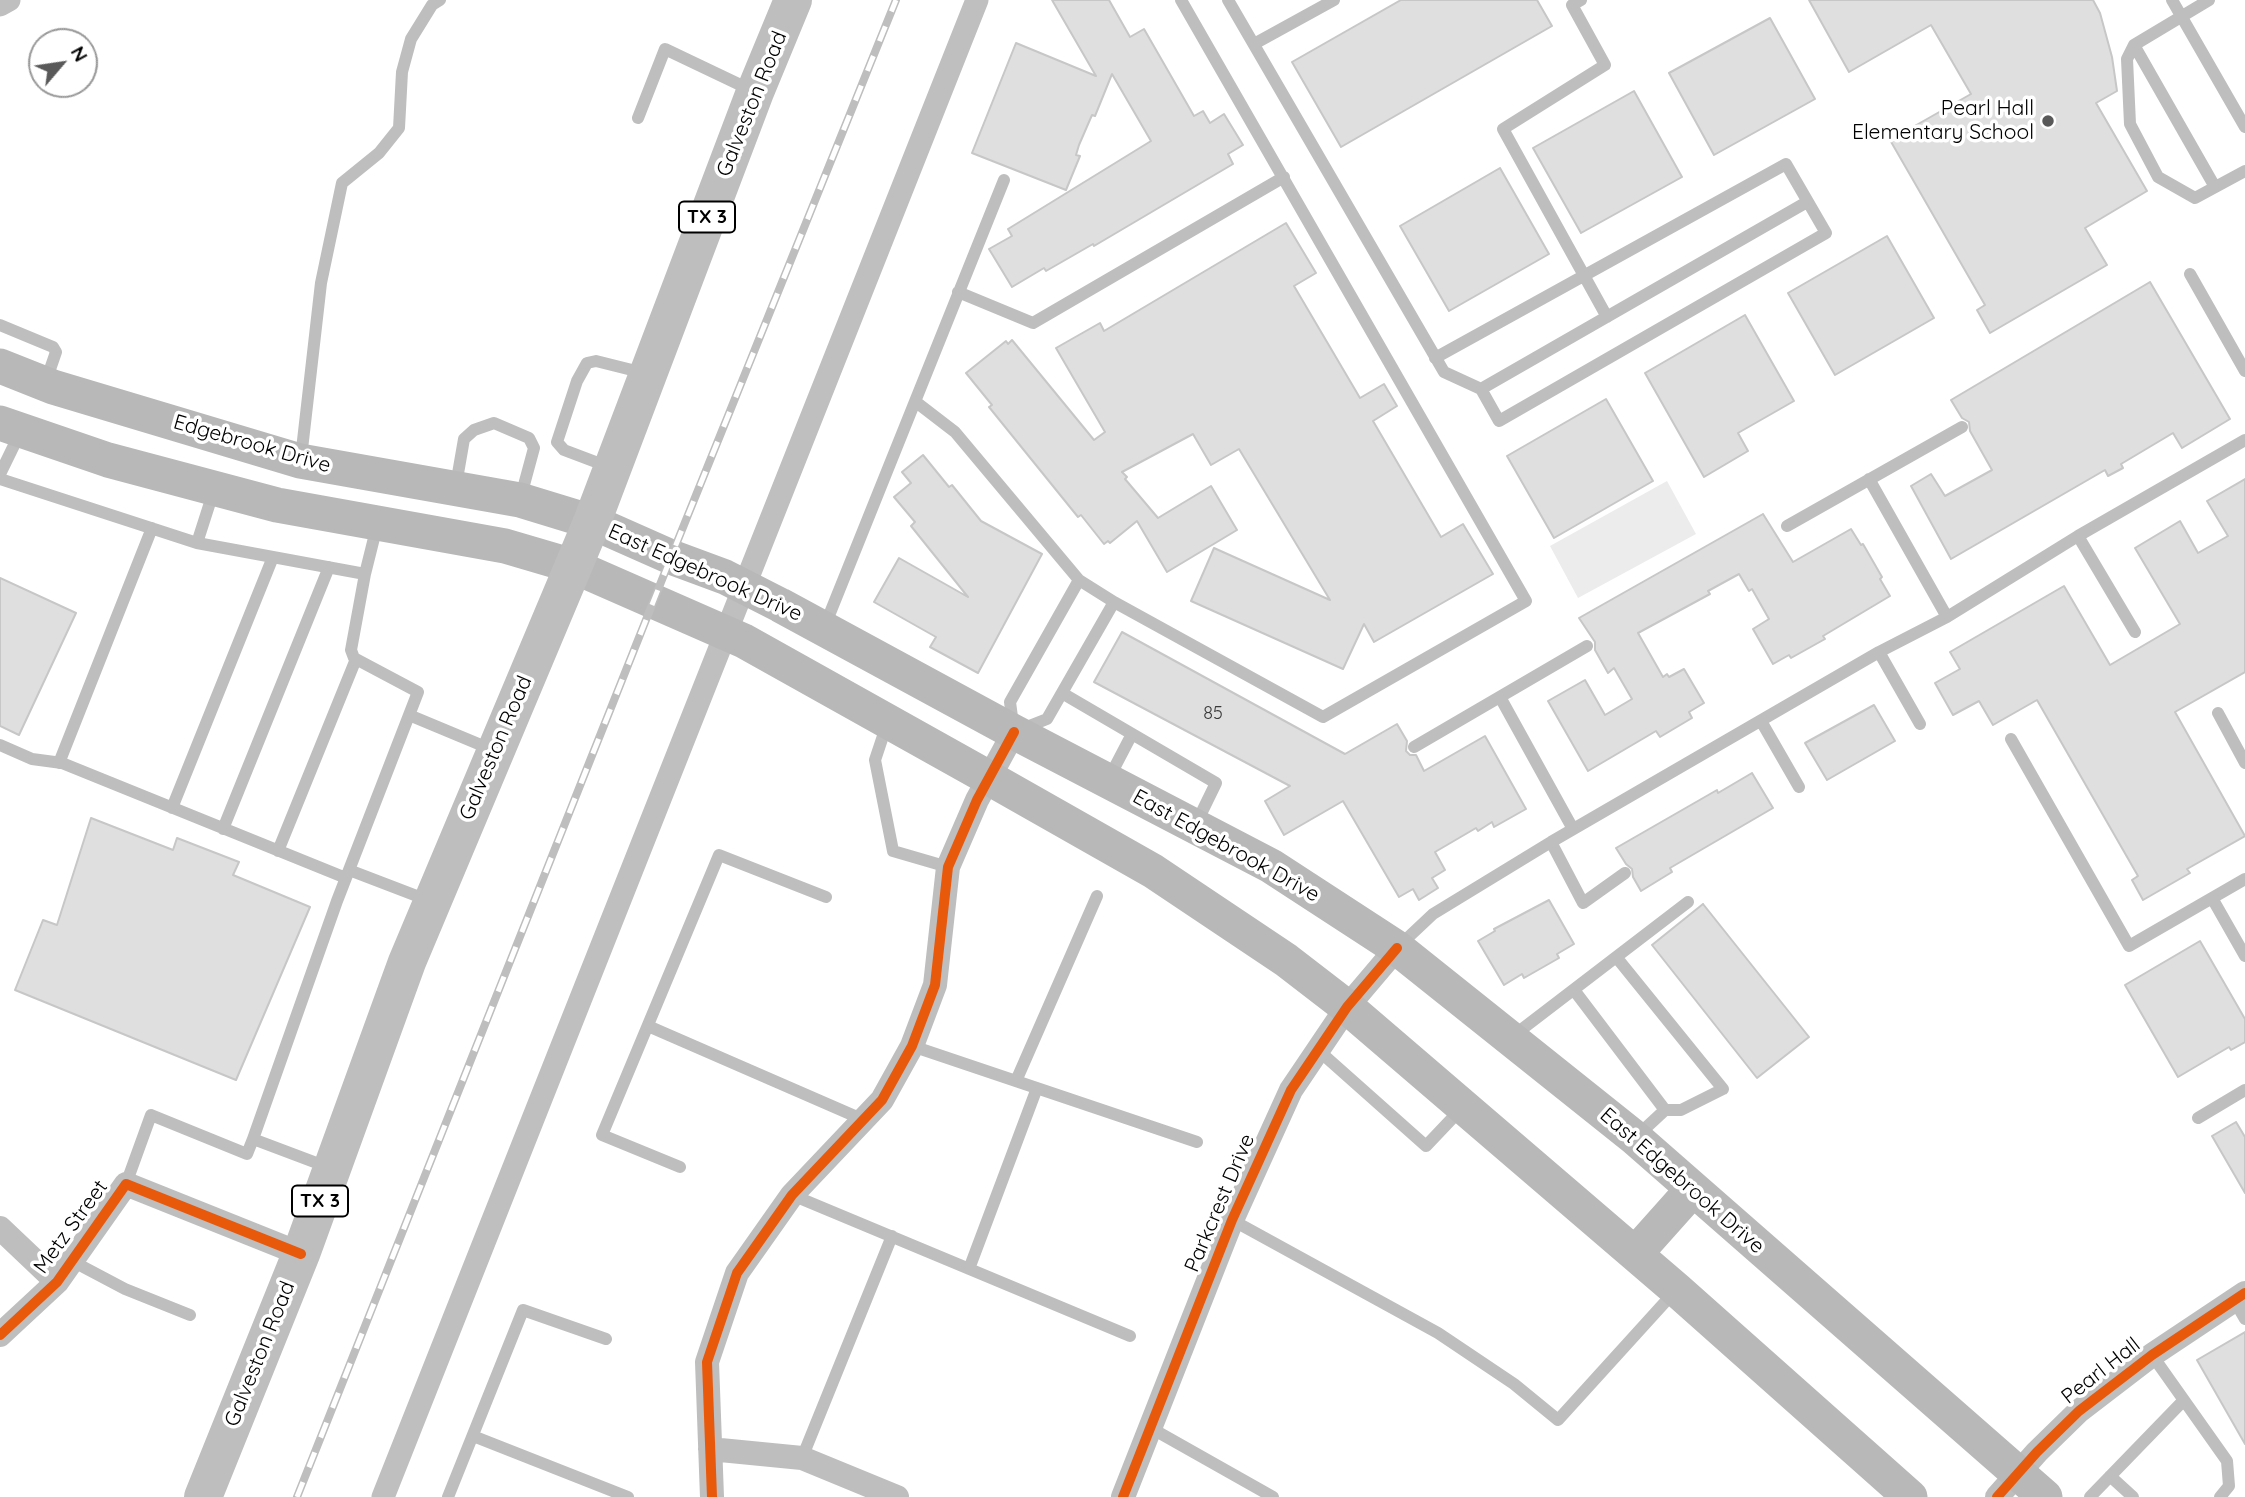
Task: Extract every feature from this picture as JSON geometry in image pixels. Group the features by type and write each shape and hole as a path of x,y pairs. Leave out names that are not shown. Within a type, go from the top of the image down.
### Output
{"main road":[{"name":"Galveston Road","path":"203,1497 301,1254 407,962 592,522 755,92 793,0"},
{"name":"Edgebrook Drive","path":"0,366 45,383 300,461 520,500 592,522"},
{"path":"11,427 108,460 277,505 505,546 573,566 744,641 989,778 1153,871 1286,960 1348,1007 1635,1254 1910,1497"},
{"path":"215,487 230,440"},
{"name":"East Edgebrook Drive","path":"592,522 671,557 725,577 824,628 1014,732 1270,866 1397,948 1635,1138 1693,1189 2007,1485 2045,1497"},
{"path":"1635,1254 1693,1189"}],"street":[{"path":"712,1497 707,1362 737,1273 792,1195 882,1100 912,1046 935,985 948,867 977,800 1014,732"},
{"name":"Parkcrest Drive","path":"1122,1497 1232,1220 1291,1090 1348,1007 1397,948"},
{"name":"Metz Street","path":"0,1335 57,1282 125,1184 301,1254"},
{"path":"0,1228 57,1282"},
{"name":"Pearl Hall","path":"2007,1485 2079,1411 2152,1354 2241,1304"},
{"path":"710,1449 802,1458 897,1497"}],"lane":[{"path":"300,461 321,283 342,183 379,153 399,128 402,72 411,39 432,5 440,0"},
{"path":"916,402 955,432 1079,580 1114,602 1324,717 1526,601 1181,0"},
{"path":"1228,0 1435,358 1444,372 1481,389 1499,421 1826,233 1786,164 1435,358"},
{"path":"1254,44 1334,0"},
{"path":"1581,0 1572,5 1605,65 1503,129 1607,317"},
{"path":"2172,0 2245,127"},
{"path":"2209,0 2134,45 2127,59 2130,124 2133,135 2158,177 2195,198 2245,171"},
{"path":"2134,45 2215,187"},
{"path":"638,118 665,49 755,92"},
{"path":"958,292 1033,323 1284,177"},
{"path":"824,628 1004,180"},
{"path":"1481,389 1807,202"},
{"path":"2190,274 2244,366"},
{"path":"0,325 53,347 56,352 45,383"},
{"path":"557,442 577,381 587,363 596,360 648,374"},
{"path":"455,489 464,439 474,430 494,423 529,438 534,448 520,500"},
{"path":"0,474 11,427"},
{"path":"1787,526 1962,427"},
{"path":"1397,948 1433,914 1550,842 1879,652 1947,617 2078,536 2245,440"},
{"path":"534,448 557,442"},
{"path":"557,442 564,450 612,468"},
{"path":"0,479 197,542 365,574"},
{"path":"1869,479 1947,617"},
{"path":"197,542 215,487"},
{"path":"125,1184 151,1115 247,1154 253,1139 347,874 418,692 356,659 351,650 378,522"},
{"path":"59,763 152,528"},
{"path":"2078,536 2135,632"},
{"path":"172,808 273,556"},
{"path":"223,829 329,567"},
{"path":"1079,580 1010,702 1014,732 1047,719 1114,602"},
{"path":"1414,747 1587,646"},
{"path":"1879,652 1920,724"},
{"path":"278,851 356,659"},
{"path":"1062,693 1216,783 1195,827"},
{"path":"1500,697 1573,830"},
{"path":"2218,713 2245,763"},
{"path":"409,715 495,751"},
{"path":"1761,721 1799,788"},
{"path":"888,722 875,760 893,851 948,867"},
{"path":"1107,781 1132,734"},
{"path":"2011,739 2129,946 2245,879"},
{"path":"0,745 32,759 59,763 278,851 431,902"},
{"path":"1550,842 1583,903 1625,873"},
{"path":"680,1167 602,1135 719,855 826,897"},
{"path":"1016,1081 1097,896"},
{"path":"2212,898 2245,956"},
{"path":"1511,1038 1688,902"},
{"path":"1617,958 1723,1089 1681,1110 1665,1110 1635,1138"},
{"path":"1574,990 1665,1110"},
{"path":"648,1026 865,1120"},
{"path":"912,1046 1197,1142"},
{"path":"1318,1050 1426,1146 1463,1107"},
{"path":"969,1269 1037,1088"},
{"path":"2198,1118 2245,1090"},
{"path":"253,1139 332,1168"},
{"path":"792,1195 1130,1336"},
{"path":"1232,1220 1438,1333 1514,1384 1558,1420 1676,1290"},
{"path":"802,1458 892,1236"},
{"path":"72,1261 125,1289 190,1315"},
{"path":"448,1497 523,1310 606,1339"},
{"path":"2152,1354 2227,1461 2229,1486 2220,1497"},
{"path":"2090,1497 2184,1400"},
{"path":"1149,1427 1273,1497"},
{"path":"472,1436 628,1497"},
{"path":"2110,1476 2133,1497"}],"shaded area":[{"path":"1667,481 1696,534 1578,598 1550,546"}],"building":[{"path":"1052,0 1109,0 1130,37 1144,29 1194,116 1203,111 1210,123 1224,114 1243,145 1228,154 1233,164 1094,246 1093,244 1046,271 1044,268 1012,287 989,249 1012,236 1008,229 1151,141 1112,74 1095,116 1092,115 1079,145 1076,155 1080,156 1066,190 972,153 1016,43 1096,76"},
{"path":"1401,0 1537,0 1552,26 1341,147 1292,62"},
{"path":"1809,0 2093,0 2100,13 2112,57 2117,91 2096,103 2147,191 2085,228 2107,265 1990,333 1977,310 1985,305 1890,140 1971,94 1931,25 1849,72"},
{"path":"1770,18 1815,99 1714,155 1669,73"},
{"path":"1634,91 1682,177 1581,233 1533,148"},
{"path":"1500,168 1549,254 1449,311 1400,226"},
{"path":"1286,223 1316,273 1294,286 1360,398 1384,384 1397,406 1373,421 1441,537 1463,524 1493,574 1374,642 1364,624 1343,669 1191,601 1214,548 1330,600 1239,449 1211,465 1193,434 1122,472 1158,518 1211,486 1237,530 1167,572 1137,521 1110,543 1108,541 1104,544 1081,515 1078,517 989,407 992,405 966,373 1006,341 1008,344 1012,340 1094,440 1105,432 1056,348 1100,323 1104,331"},
{"path":"1887,236 1934,318 1835,375 1788,293"},
{"path":"2150,282 2230,419 2182,448 2173,433 2121,464 2123,468 2108,476 2105,470 1951,559 1911,486 1931,474 1945,496 1992,470 1970,431 1969,422 1962,418 1951,400"},
{"path":"1745,315 1794,401 1738,433 1748,451 1704,477 1645,373"},
{"path":"1606,399 1653,481 1554,538 1507,456"},
{"path":"923,455 981,521 1042,554 978,673 930,647 936,637 874,602 899,558 968,597 911,526 915,522 894,497 911,483 902,472"},
{"path":"2245,479 2245,672 2175,712 2245,836 2187,869 2190,873 2143,900 2132,880 2138,876 2037,700 1993,725 1979,701 1953,715 1935,683 1960,669 1950,652 2064,586 2110,665 2180,624 2135,548 2180,521 2198,553 2228,536 2207,501"},
{"path":"1763,514 1793,562 1851,529 1861,545 1863,544 1890,596 1823,636 1825,639 1791,658 1789,655 1773,664 1753,629 1769,619 1752,589 1749,591 1739,574 1708,591 1710,594 1638,633 1663,677 1667,674 1669,677 1684,669 1704,703 1689,712 1692,718 1660,737 1656,731 1588,771 1548,701 1585,680 1605,715 1632,699 1614,668 1608,673 1595,650 1595,642 1579,618"},
{"path":"0,578 76,613 19,735 0,726"},
{"path":"1122,632 1345,754 1397,724 1407,741 1406,751 1410,755 1416,755 1424,771 1485,736 1526,809 1494,827 1492,822 1478,831 1476,828 1435,852 1445,870 1432,878 1438,888 1419,900 1413,889 1399,897 1343,801 1284,835 1265,801 1290,786 1094,682"},
{"path":"1874,705 1895,741 1827,780 1805,743"},
{"path":"1752,773 1773,808 1670,868 1672,872 1641,891 1633,877 1632,869 1616,848"},
{"path":"91,818 173,850 177,838 239,862 233,875 310,907 236,1080 15,990 43,920 57,925"},
{"path":"1549,900 1574,944 1557,954 1559,958 1524,978 1522,974 1504,985 1478,941 1495,931 1494,929"},
{"path":"1703,904 1809,1037 1757,1078 1652,945"},
{"path":"2200,941 2245,1019 2245,1042 2231,1050 2229,1047 2178,1077 2125,985"},
{"path":"2236,1122 2245,1137 2245,1193 2212,1136"},
{"path":"2245,1332 2245,1444 2197,1360"}],"waterway":[{"path":"0,5 9,0"},
{"path":"383,1497 977,0"}],"railway":[{"path":"297,1497 896,0"}],"cycle path":[{"path":"712,1497 707,1362 737,1273 792,1195 882,1100 912,1046 935,985 948,867 977,800 1014,732"},
{"path":"1123,1497 1232,1220 1291,1090 1347,1007 1397,948"},
{"path":"0,1335 57,1282 126,1184 301,1254"},
{"path":"1997,1497 2037,1452 2079,1411 2152,1355 2245,1293"}],"place":[{"name":"Pearl Hall Elementary School","path":"2048,121"}]}
